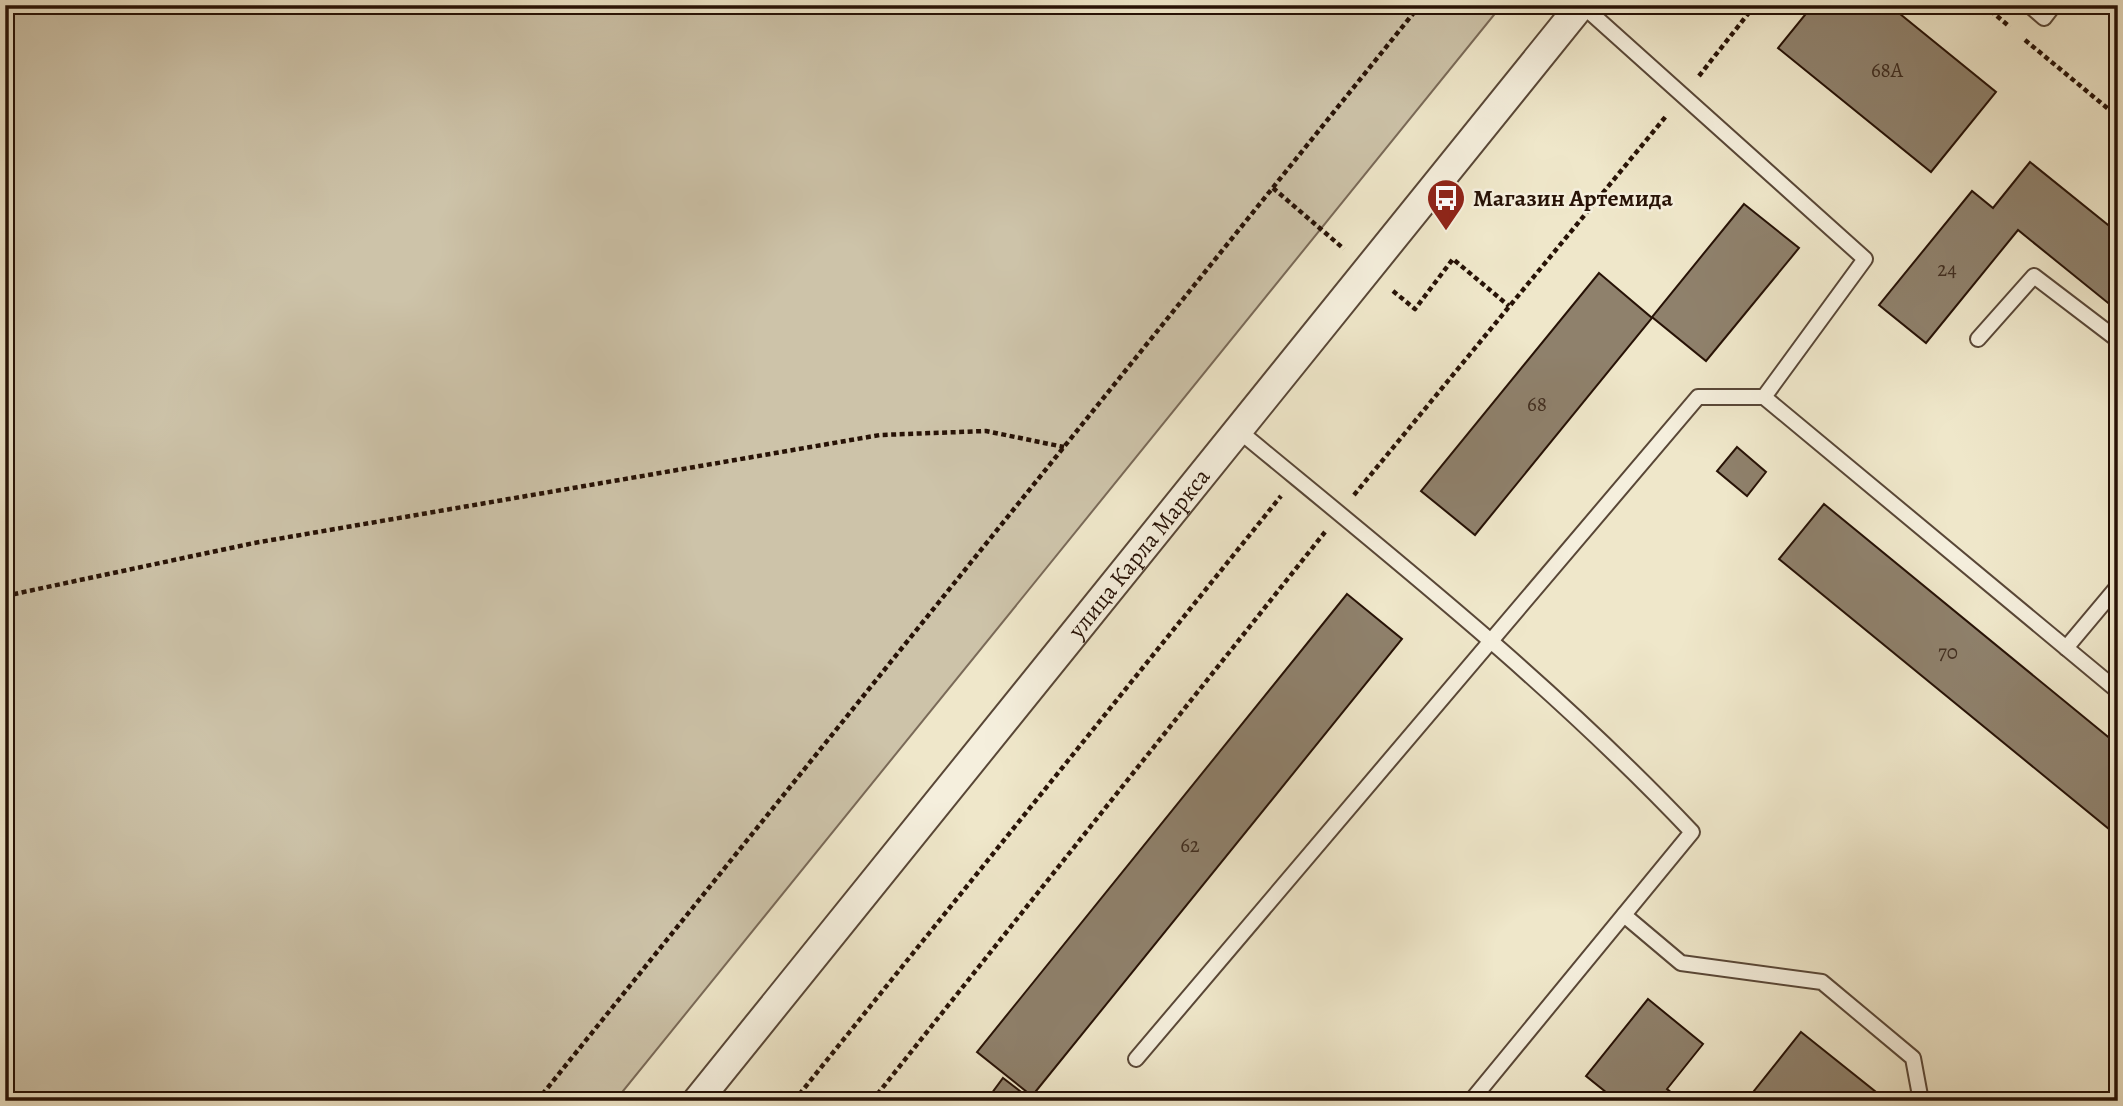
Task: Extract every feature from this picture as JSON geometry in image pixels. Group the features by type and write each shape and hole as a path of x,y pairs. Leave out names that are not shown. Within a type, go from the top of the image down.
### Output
{"street":[{"name":"улица Карла Маркса","path":"697,1101 1581,5"}],"lane":[{"path":"1581,5 1865,259 1764,397"},
{"path":"2029,5 2044,18 2054,5"},
{"path":"1978,339 2034,276 2118,340"},
{"path":"1136,1059 1698,397 1764,397 2118,691"},
{"path":"1238,430 1492,640 1653,790 1692,832 1471,1101"},
{"path":"2066,648 2118,586"},
{"path":"1624,915 1681,963 1822,982 1913,1058 1921,1101"}],"path":[{"path":"537,1101 1420,5"},
{"path":"872,1101 1339,514 1755,5"},
{"path":"1984,5 2118,117"},
{"path":"5,596 254,543 880,435 986,432 1064,447"},
{"path":"794,1101 1296,477"}],"shaded area":[{"path":"5,5 1502,5 615,1101 5,1101"}],"building":[{"path":"1813,5 1889,5 1996,92 1931,172 1778,48"},
{"path":"2030,162 2118,233 2118,311 2018,230 1926,343 1879,305 1972,191 1993,208"},
{"path":"1744,204 1799,248 1706,361 1652,317"},
{"path":"1599,273 1652,318 1475,535 1421,491"},
{"path":"1737,447 1766,472 1747,496 1717,471"},
{"path":"1824,504 2118,745 2118,818 2109,829 1779,559"},
{"path":"1347,594 1402,639 1032,1096 977,1052"},
{"path":"1648,999 1703,1044 1667,1089 1682,1101 1617,1101 1586,1076"},
{"path":"1801,1032 1881,1096 1877,1101 1746,1101"},
{"path":"1003,1078 1033,1101 986,1101"}],"place":[{"name":"Магазин Артемида","path":"1446,232"}]}
